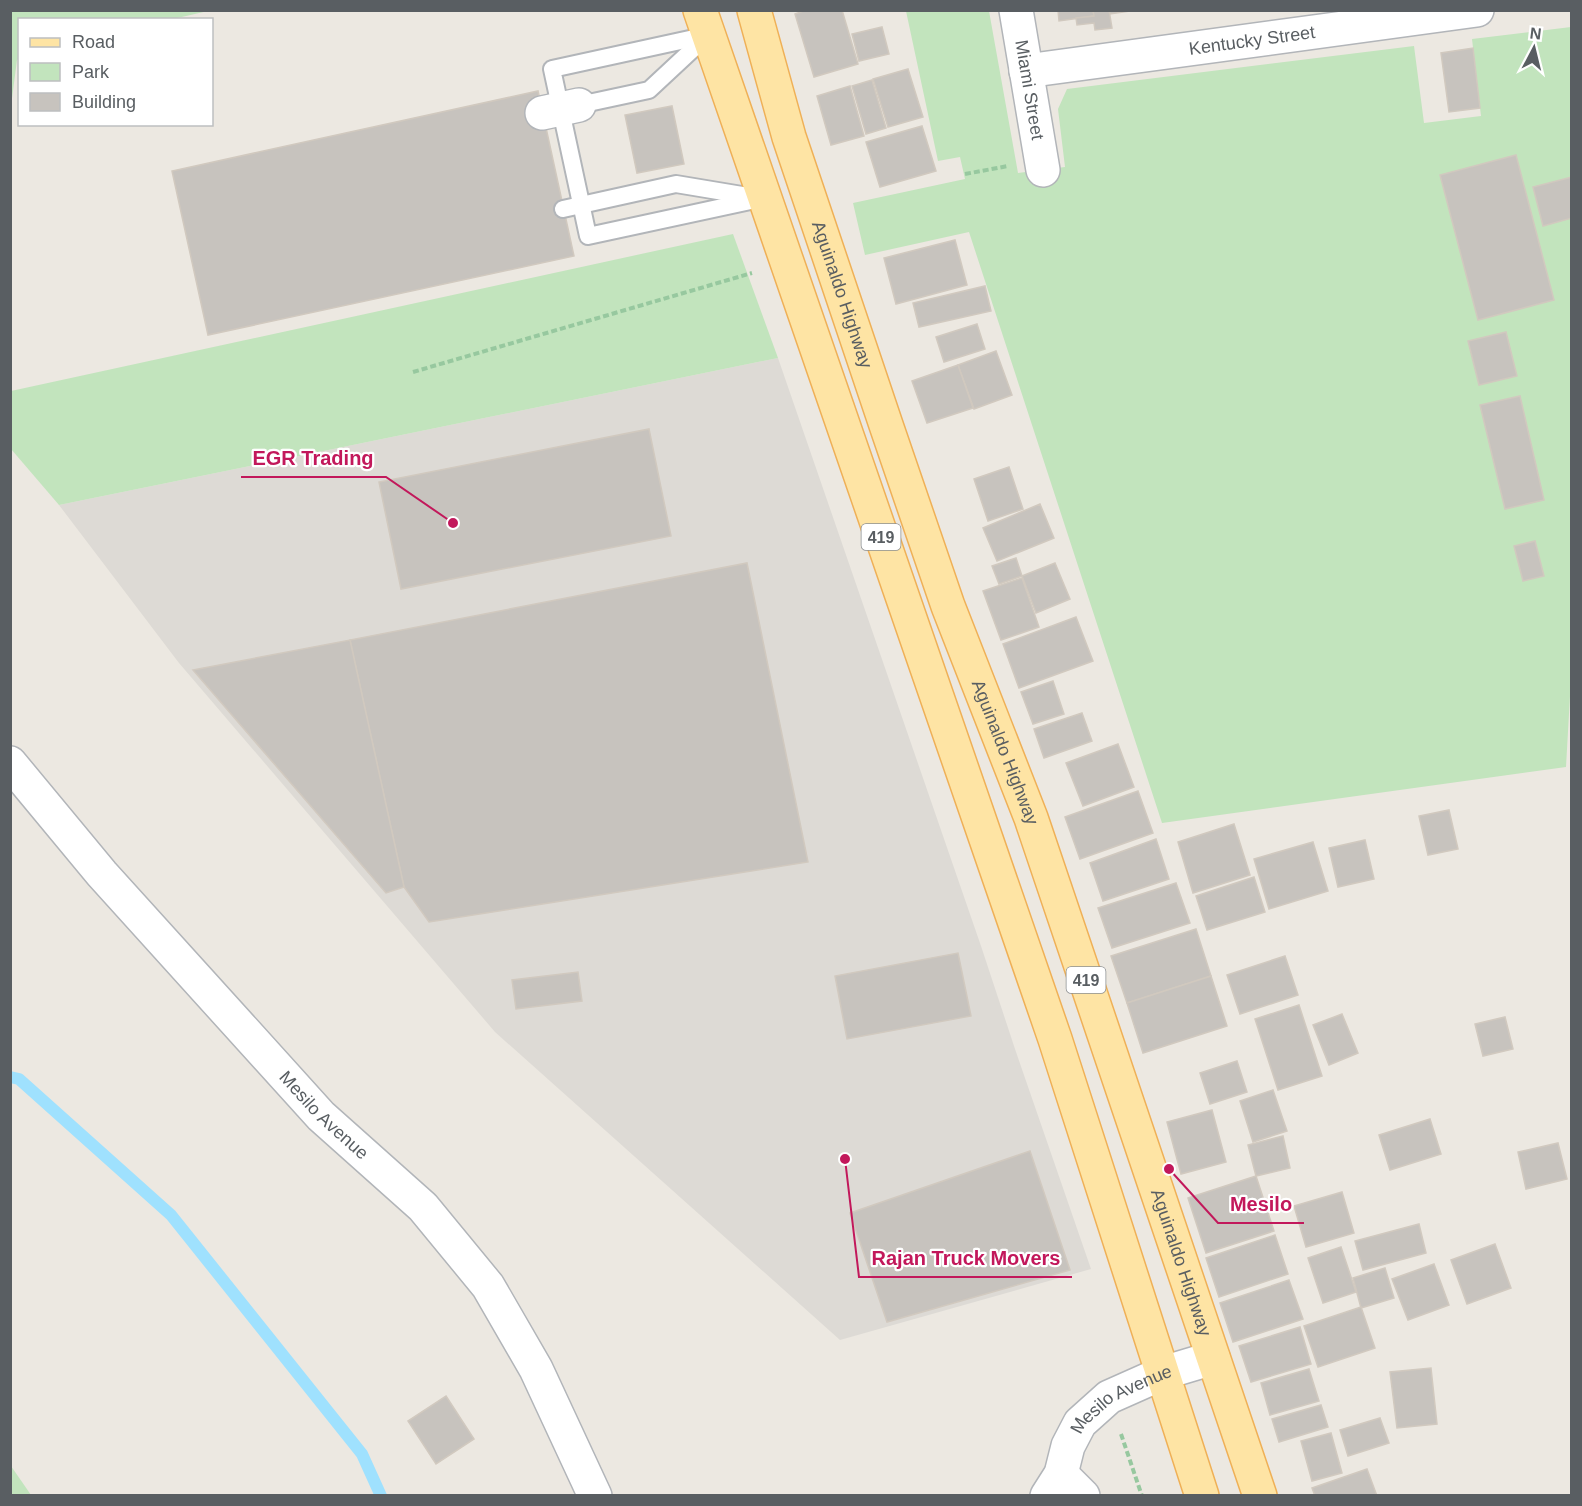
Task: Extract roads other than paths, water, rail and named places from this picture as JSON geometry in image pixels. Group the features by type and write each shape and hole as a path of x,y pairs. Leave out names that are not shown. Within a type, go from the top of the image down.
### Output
{"main road":[{"path":"704,23 756,17"},
{"name":"Aguinaldo Highway","path":"756,17 789,137 940,584 1032,818 1260,1496"},
{"name":"419","path":"704,23 1055,1039 1202,1496"}],"street":[{"name":"Miami Street","path":"1016,10 1043,170"},
{"name":"Kentucky Street","path":"1026,71 1477,10"},
{"name":"Mesilo Avenue","path":"10,763 102,874 321,1116 423,1207 488,1286 536,1369 595,1496"},
{"name":"Mesilo Avenue","path":"1064,1488 1068,1446 1080,1423 1109,1397 1163,1373 1214,1358"}],"lane":[{"path":"704,23 552,69 588,236 764,198"},
{"path":"560,109 649,90 704,23"},
{"path":"563,209 676,184 764,198"}],"waterway":[{"path":"10,1077 19,1079 171,1215 362,1454 381,1496"}],"place":[{"name":"EGR Trading","path":"453,523"},
{"name":"Rajan Truck Movers","path":"845,1159"},
{"name":"Mesilo","path":"1169,1169"}]}
